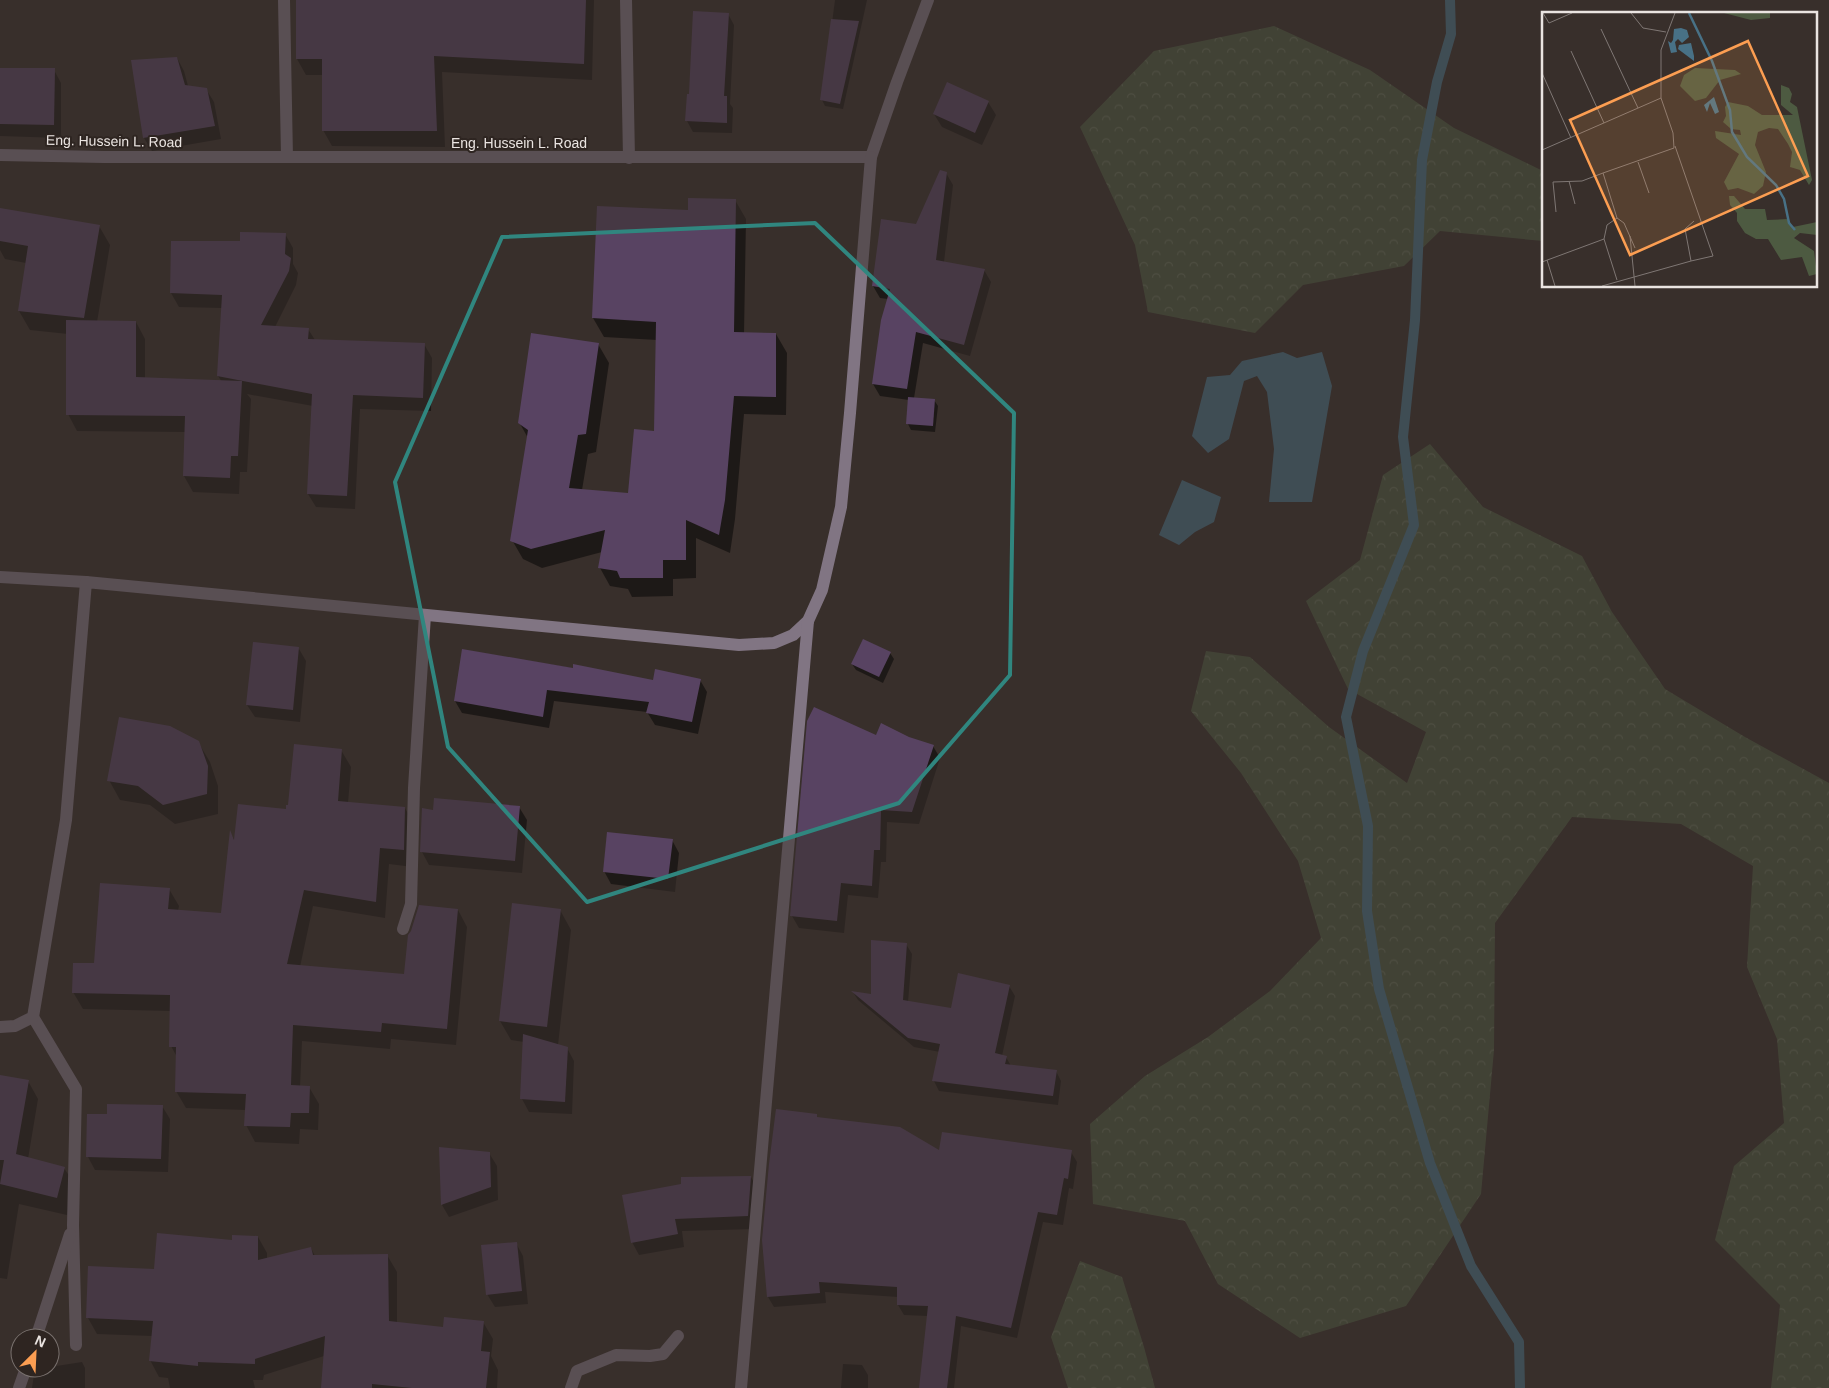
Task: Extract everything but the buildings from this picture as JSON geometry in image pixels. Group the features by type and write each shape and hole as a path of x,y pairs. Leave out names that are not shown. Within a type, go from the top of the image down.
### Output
{"street":[{"path":"284,0 288,157"},
{"path":"626,0 629,158"},
{"path":"742,1388 808,621 822,590 841,507 871,157 928,0"},
{"name":"Eng. Hussein L. Road","path":"0,155 629,158 871,157"},
{"path":"0,577 86,582 739,646 774,644 793,635 808,621"},
{"path":"76,1345 73,1224 76,1089 33,1017 66,820 86,582"},
{"path":"403,929 411,904 414,788 424,615"},
{"path":"0,1027 14,1026 33,1017"},
{"path":"39,1328 73,1224"},
{"path":"571,1388 577,1371 616,1355 650,1356 663,1354 678,1336"}],"highlighted area":[{"path":"815,223 1014,413 1010,675 899,803 587,902 448,747 395,482 502,237"}],"green space":[{"path":"1274,26 1370,70 1454,128 1542,171 1542,241 1440,231 1404,266 1303,285 1255,333 1148,312 1135,245 1080,127 1154,51"},
{"path":"1430,444 1483,507 1582,556 1612,612 1665,689 1745,737 1829,783 1829,1388 1771,1388 1780,1305 1715,1240 1734,1166 1784,1123 1777,1039 1747,967 1753,866 1681,824 1572,817 1495,923 1494,1050 1481,1194 1406,1306 1300,1338 1218,1284 1185,1221 1093,1204 1090,1124 1145,1076 1208,1037 1270,991 1321,938 1298,861 1241,773 1191,711 1206,651 1250,657 1329,727 1407,783 1426,732 1348,689 1306,601 1360,560 1383,475"},
{"path":"1080,1261 1122,1277 1155,1388 1068,1388 1051,1337"}],"water":[{"path":"1283,352 1297,358 1322,352 1332,386 1312,502 1269,502 1274,449 1267,392 1257,376 1244,381 1229,439 1208,453 1192,436 1207,377 1230,375 1242,361"},
{"path":"1182,480 1221,497 1214,522 1195,532 1179,545 1159,535"}],"waterway":[{"path":"1450,0 1451,34 1437,82 1422,160 1415,320 1403,437 1414,525 1363,651 1346,717 1368,826 1367,911 1379,989 1430,1163 1471,1266 1519,1342 1520,1388"}]}
